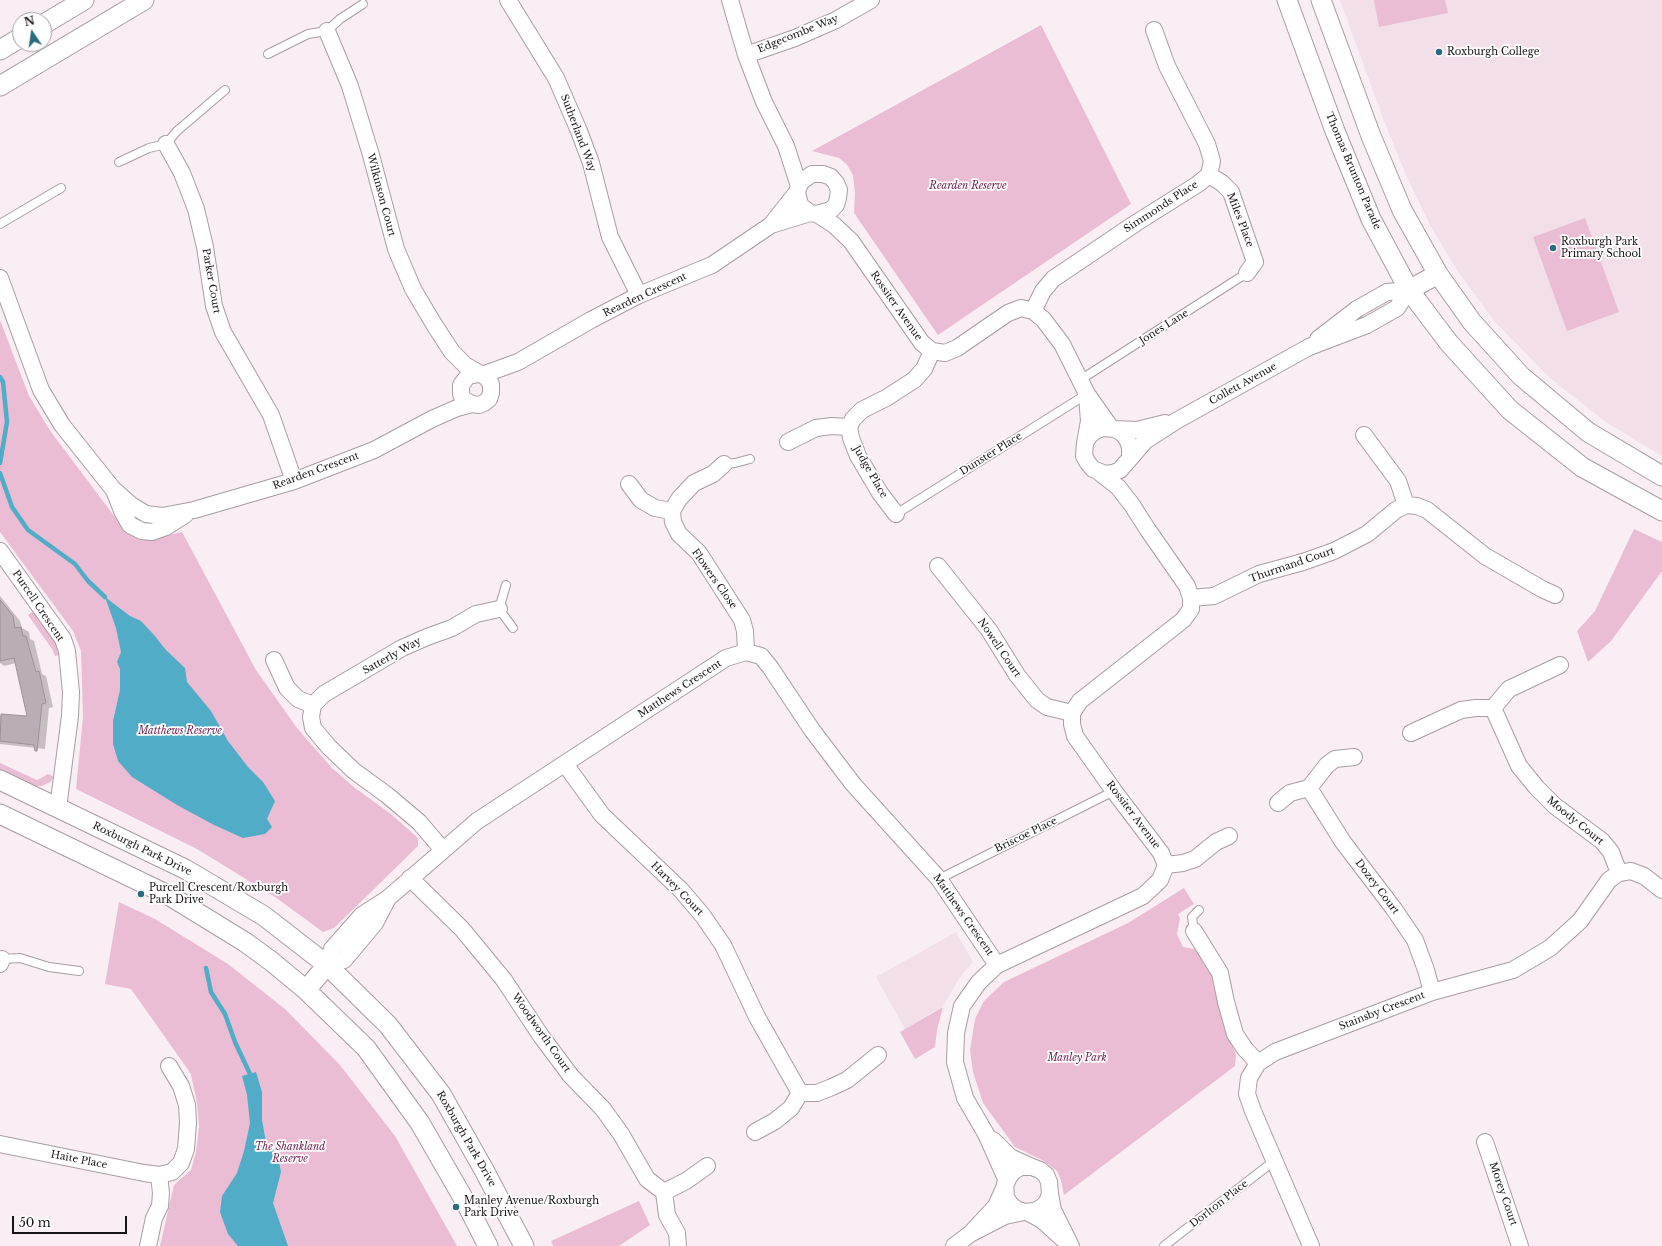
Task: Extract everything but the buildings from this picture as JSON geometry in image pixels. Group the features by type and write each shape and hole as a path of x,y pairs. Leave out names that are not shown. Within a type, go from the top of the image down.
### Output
{"street":[{"path":"52,19 84,0"},
{"path":"0,86 144,0"},
{"name":"Sutherland Way","path":"508,0 558,84 579,131 591,163 610,237 639,295"},
{"path":"730,0 746,55 764,102 786,146 798,189 800,205 814,214 831,210 836,205 838,198 839,190 836,183 831,177 823,174 804,162 786,146"},
{"name":"Edgecombe Way","path":"746,55 836,20 871,0"},
{"name":"Thomas Brunton Parade","path":"1287,0 1335,131 1371,219 1409,290 1448,343 1510,410 1582,467 1657,509"},
{"path":"1322,0 1371,136 1399,204 1438,274 1472,322 1522,376 1588,432 1662,476"},
{"name":"Simmonds Place","path":"1033,311 1043,291 1053,279 1136,223 1198,184 1209,174 1212,161 1207,144 1167,66 1154,30"},
{"name":"Wilkinson Court","path":"327,31 350,86 371,155 396,249 413,289 452,352 465,365 480,374"},
{"path":"0,50 12,43"},
{"name":"Parker Court","path":"166,144 182,173 196,210 205,247 214,306 223,332 271,415 294,481"},
{"path":"798,189 802,181 812,174 823,174"},
{"name":"Miles Place","path":"1209,174 1222,183 1231,192 1255,262 1247,274"},
{"name":"Rearden Crescent","path":"480,374 497,371 518,362 591,320 639,295 712,265 771,225 798,189"},
{"name":"Rossiter Avenue","path":"838,198 841,217 851,241"},
{"name":"Rearden Crescent","path":"771,225 814,214"},
{"name":"Rossiter Avenue","path":"814,214 834,225 851,241 922,343 932,351"},
{"path":"1387,292 1395,264"},
{"name":"Collett Avenue","path":"1309,347 1358,308 1387,292 1409,290 1438,274"},
{"name":"Rearden Crescent","path":"0,278 41,390 62,425 113,488 122,513 130,525 142,531 152,532 166,527 194,510 294,481 374,450 432,419 457,408 472,404"},
{"name":"Collett Avenue","path":"1129,459 1144,441 1176,421 1309,347 1367,325 1397,308 1409,290"},
{"path":"788,442 816,428 832,426 849,428 853,419 862,410 886,398 914,380 924,369 932,351 945,353 957,348 1008,313 1021,308 1033,311 1043,319 1062,344 1084,387 1113,429"},
{"path":"1397,308 1425,311"},
{"name":"Wilkinson Court","path":"452,352 458,368 461,387"},
{"name":"Rearden Crescent","path":"491,393 518,362"},
{"path":"480,374 489,380 491,384 491,393 484,403 478,405 472,404 464,399 461,387 468,376 480,374"},
{"name":"Rearden Crescent","path":"432,419 452,400 461,387"},
{"path":"1072,713 1080,701 1183,620 1191,609 1191,598 1187,586 1132,505 1118,487 1093,469 1084,456 1089,421 1084,387"},
{"name":"Collett Avenue","path":"1113,429 1137,430 1176,421"},
{"name":"Judge Place","path":"849,428 858,456 880,493 896,514"},
{"path":"1085,444 1089,436 1095,431 1103,428 1113,429 1122,433 1128,440 1130,447 1128,482 1132,505"},
{"path":"1364,435 1398,481 1406,505 1417,506 1427,510 1485,556 1542,589 1555,594"},
{"path":"1100,473 1109,474 1116,472 1126,465 1129,459"},
{"path":"629,484 641,500 655,508 672,511 679,499 694,483 713,474 724,464"},
{"name":"Thurmand Court","path":"1191,598 1214,596 1259,574 1303,562 1334,551 1367,534 1396,510 1406,505"},
{"name":"Flowers Close","path":"672,511 673,522 679,534 698,553 742,620 746,652"},
{"name":"Purcell Crescent","path":"0,551 62,639 67,651 71,692 70,716 58,808"},
{"name":"Nowell Court","path":"938,566 989,630 1018,675 1037,700 1047,707 1072,713"},
{"name":"Satterly Way","path":"313,705 324,694 402,648 427,636 452,628 476,614 499,609"},
{"name":"Matthews Crescent","path":"306,990 334,958 362,915 387,899 477,821 726,658 746,652 760,656 770,667 812,730 853,784 939,879 997,965"},
{"path":"274,660 287,688 298,699 313,705 311,717 313,728 329,747 354,772 387,795 419,822 443,850"},
{"path":"1411,733 1461,710 1494,708 1509,689 1560,665"},
{"name":"Moody Court","path":"1494,708 1519,766 1537,788 1555,806 1602,841 1611,852 1619,873"},
{"name":"Rossiter Avenue","path":"1072,713 1072,724 1075,736 1161,853 1166,866"},
{"path":"1278,803 1290,793 1309,788 1327,765 1335,759 1354,757"},
{"name":"Harvey Court","path":"565,764 602,815 680,890 704,916 723,945 757,1016 800,1093"},
{"name":"Roxburgh Park Drive","path":"0,780 185,869 264,916 311,952 334,958 343,981 388,1026 441,1094 484,1170 524,1246"},
{"name":"Dozey Court","path":"1309,788 1343,842 1394,909 1415,940 1432,992"},
{"path":"0,814 170,896 246,942 306,990 366,1048 420,1123 466,1203 488,1246"},
{"path":"1070,1246 1042,1220 1016,1209 1010,1204 1006,1197 1006,1182 986,1134 965,1098 955,1062 956,1033 962,1006 979,982 997,965 1143,896 1160,880 1166,866 1196,859 1216,842 1229,836"},
{"path":"1619,873 1631,871 1644,876 1662,890"},
{"name":"Stainsby Crescent","path":"1311,1246 1252,1111 1247,1094 1249,1078 1258,1063 1275,1052 1432,992 1513,970 1550,948 1580,921 1609,880 1619,873"},
{"name":"Woodworth Court","path":"410,878 462,929 504,980 541,1036 571,1076 602,1109 621,1134 647,1179 664,1192"},
{"path":"1194,931 1220,973 1235,1034 1245,1049 1258,1063"},
{"path":"755,1132 775,1121 791,1108 800,1093 817,1093 847,1080 878,1055"},
{"path":"148,1246 154,1218 160,1206 162,1192 159,1175 172,1172 181,1163 186,1149 188,1123 187,1105 181,1086 169,1066"},
{"path":"986,1134 1010,1157 1040,1170 1046,1175 1049,1182 1053,1210 1070,1246"},
{"name":"Morey Court","path":"1485,1142 1520,1246"},
{"name":"Haite Place","path":"0,1144 159,1175"},
{"path":"678,1246 677,1233 667,1215 664,1192 686,1181 707,1166"},
{"path":"970,1234 996,1206 1006,1182 1014,1171 1021,1167 1032,1167"},
{"path":"954,1246 970,1234 1005,1216 1034,1211 1042,1207 1047,1202 1050,1194"}],"lane":[{"path":"268,54 308,34 327,31 340,19 363,4"},
{"path":"119,162 149,148 166,144 177,131 225,90"},
{"path":"0,224 61,188"},
{"name":"Jones Lane","path":"1084,387 1247,274"},
{"name":"Dunster Place","path":"896,514 1084,387"},
{"path":"724,464 750,459"},
{"path":"506,585 499,609 513,628"},
{"name":"Briscoe Place","path":"939,879 1114,791"},
{"path":"1194,931 1192,917 1199,910"},
{"path":"1,959 20,958 49,967 79,971"},
{"name":"Dorlton Place","path":"1164,1246 1274,1161"}],"shaded area":[{"name":"Roxburgh Park Primary School","path":"1340,0 1662,0 1662,456 1606,422 1550,378 1494,321 1457,270 1430,225 1406,175 1384,121"},
{"path":"956,932 973,962 960,977 943,1006 905,1029 876,977"}],"green space":[{"path":"1374,0 1445,0 1448,13 1379,27"},
{"name":"Rearden Reserve","path":"1041,25 1131,204 938,335 854,213 855,193 853,175 847,165 839,158 812,151"},
{"path":"1585,218 1619,312 1567,331 1533,237"},
{"name":"Matthews Reserve","path":"0,320 29,396 51,432 124,529 136,538 151,539 182,532 256,670 297,728 332,768 355,788 391,814 418,838 418,846 334,928 323,932 275,897 197,849 76,789 83,717 81,651 73,631 0,532"},
{"path":"1634,529 1662,542 1662,571 1611,641 1588,662 1577,631 1595,611"},
{"path":"34,611 58,645 61,655 55,656 52,649 28,615"},
{"path":"0,763 37,780 48,774 54,777 50,782 42,786 35,786 0,770"},
{"name":"Manley Park","path":"1184,888 1194,904 1178,914 1180,918 1177,934 1183,947 1200,950 1215,978 1225,1026 1236,1055 1235,1066 1064,1195 1061,1180 1057,1171 1042,1160 1015,1147 983,1103 973,1072 970,1050 975,1019 984,1001 1004,982 1128,923"},
{"name":"The Shankland Reserve","path":"119,902 155,919 228,964 285,1009 340,1065 395,1136 457,1246 160,1246 174,1185 191,1170 196,1152 199,1127 197,1103 191,1074 131,989 105,984"},
{"path":"943,1007 937,1030 935,1047 915,1059 900,1032"},
{"path":"639,1201 650,1225 619,1246 553,1246 551,1241"}],"water":[{"path":"105,597 130,616 141,621 166,650 185,668 187,682 211,711 228,741 248,767 263,782 275,801 267,819 272,827 265,834 243,838 214,825 177,805 132,777 118,761 113,744 113,721 120,690 120,669 117,662 121,652 116,628"},
{"path":"256,1072 262,1092 262,1120 266,1142 278,1157 281,1172 273,1203 288,1246 238,1246 228,1234 220,1212 222,1196 237,1173 244,1151 250,1123 247,1095 242,1076"}],"waterway":[{"path":"0,377 3,382 7,422 0,463"},
{"path":"0,473 12,507 28,530 75,564 88,581 105,597"},
{"path":"206,968 211,992 225,1014 235,1042 250,1074"}],"place":[{"name":"Roxburgh College","path":"1439,52"},
{"name":"Roxburgh Park Primary School","path":"1553,248"},
{"name":"Purcell Crescent/Roxburgh Park Drive","path":"141,894"},
{"name":"Manley Avenue/Roxburgh Park Drive","path":"456,1207"}]}
